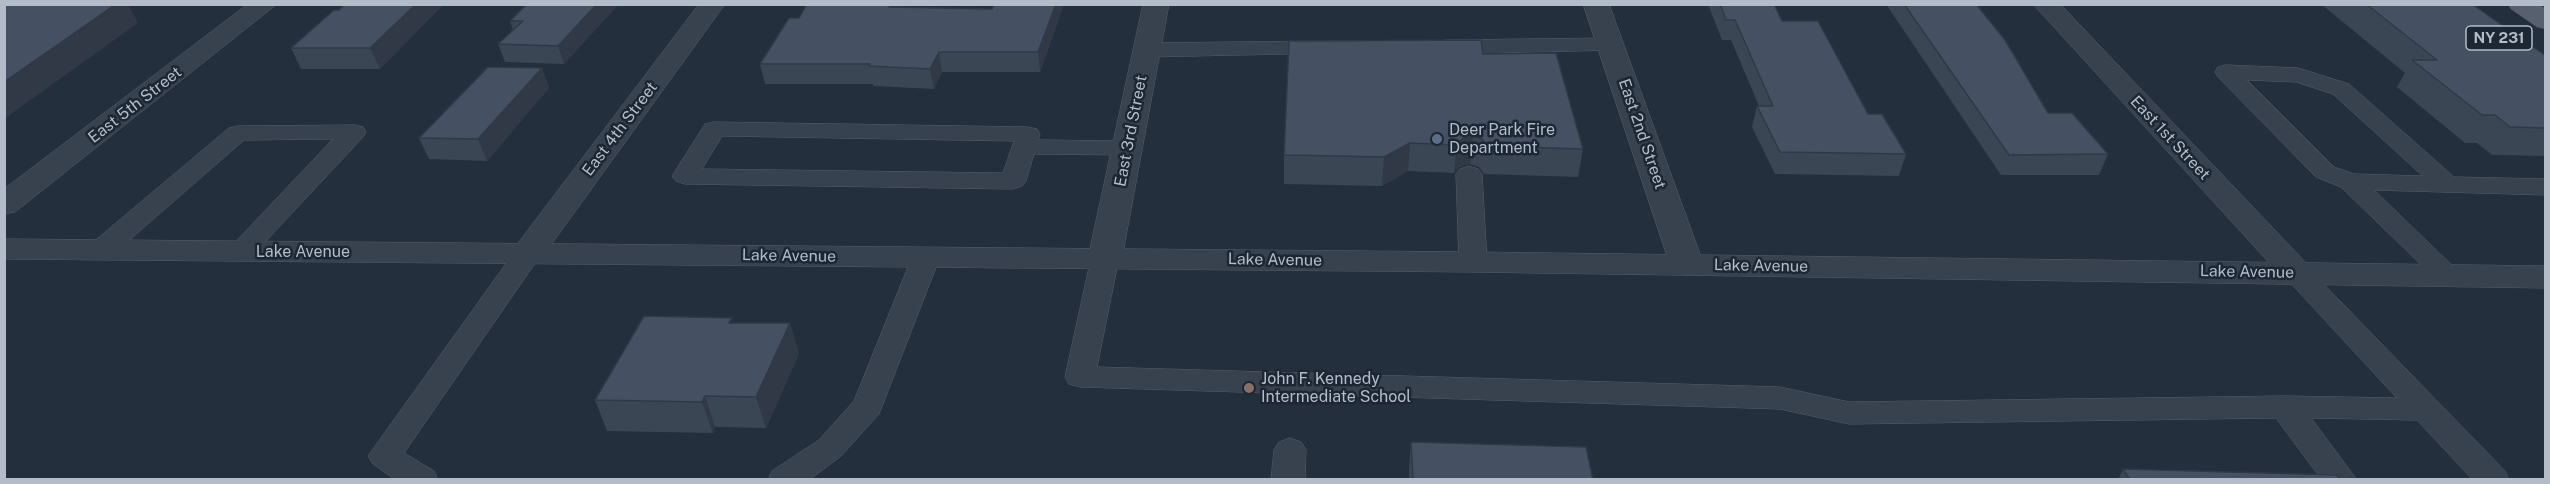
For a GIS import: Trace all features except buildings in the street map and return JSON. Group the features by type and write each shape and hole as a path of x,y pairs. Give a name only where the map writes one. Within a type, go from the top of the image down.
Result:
{"main road":[{"name":"NY 231","path":"2520,4 2546,21"}],"street":[{"name":"East 5th Street","path":"4,205 265,4"},
{"name":"East 4th Street","path":"528,253 712,4"},
{"name":"East 3rd Street","path":"1105,258 1156,4"},
{"name":"East 2nd Street","path":"1596,4 1687,265"},
{"name":"East 1st Street","path":"2044,4 2296,272"},
{"name":"Lake Avenue","path":"4,249 1473,262 2546,277"}],"lane":[{"path":"1420,47 1610,45"},
{"path":"1147,50 1349,48"},
{"path":"2447,184 2342,89 2298,75 2226,72 2325,172 2350,182 2546,187"},
{"path":"714,129 1028,134 1024,147 1013,181 685,176 714,129"},
{"path":"101,250 238,133 354,132 241,251"},
{"path":"1024,147 1127,148"},
{"path":"1469,174 1473,262"},
{"path":"2350,182 2448,275"},
{"path":"422,480 384,456 528,253"},
{"path":"783,480 830,448 868,406 926,257"},
{"path":"1105,258 1080,377 1780,398 1849,413 2285,407 2426,409"},
{"path":"2296,272 2493,480"},
{"path":"2285,407 2341,480"}],"place":[{"name":"Deer Park Fire Department","path":"1437,139"},
{"name":"John F. Kennedy Intermediate School","path":"1249,388"}]}
